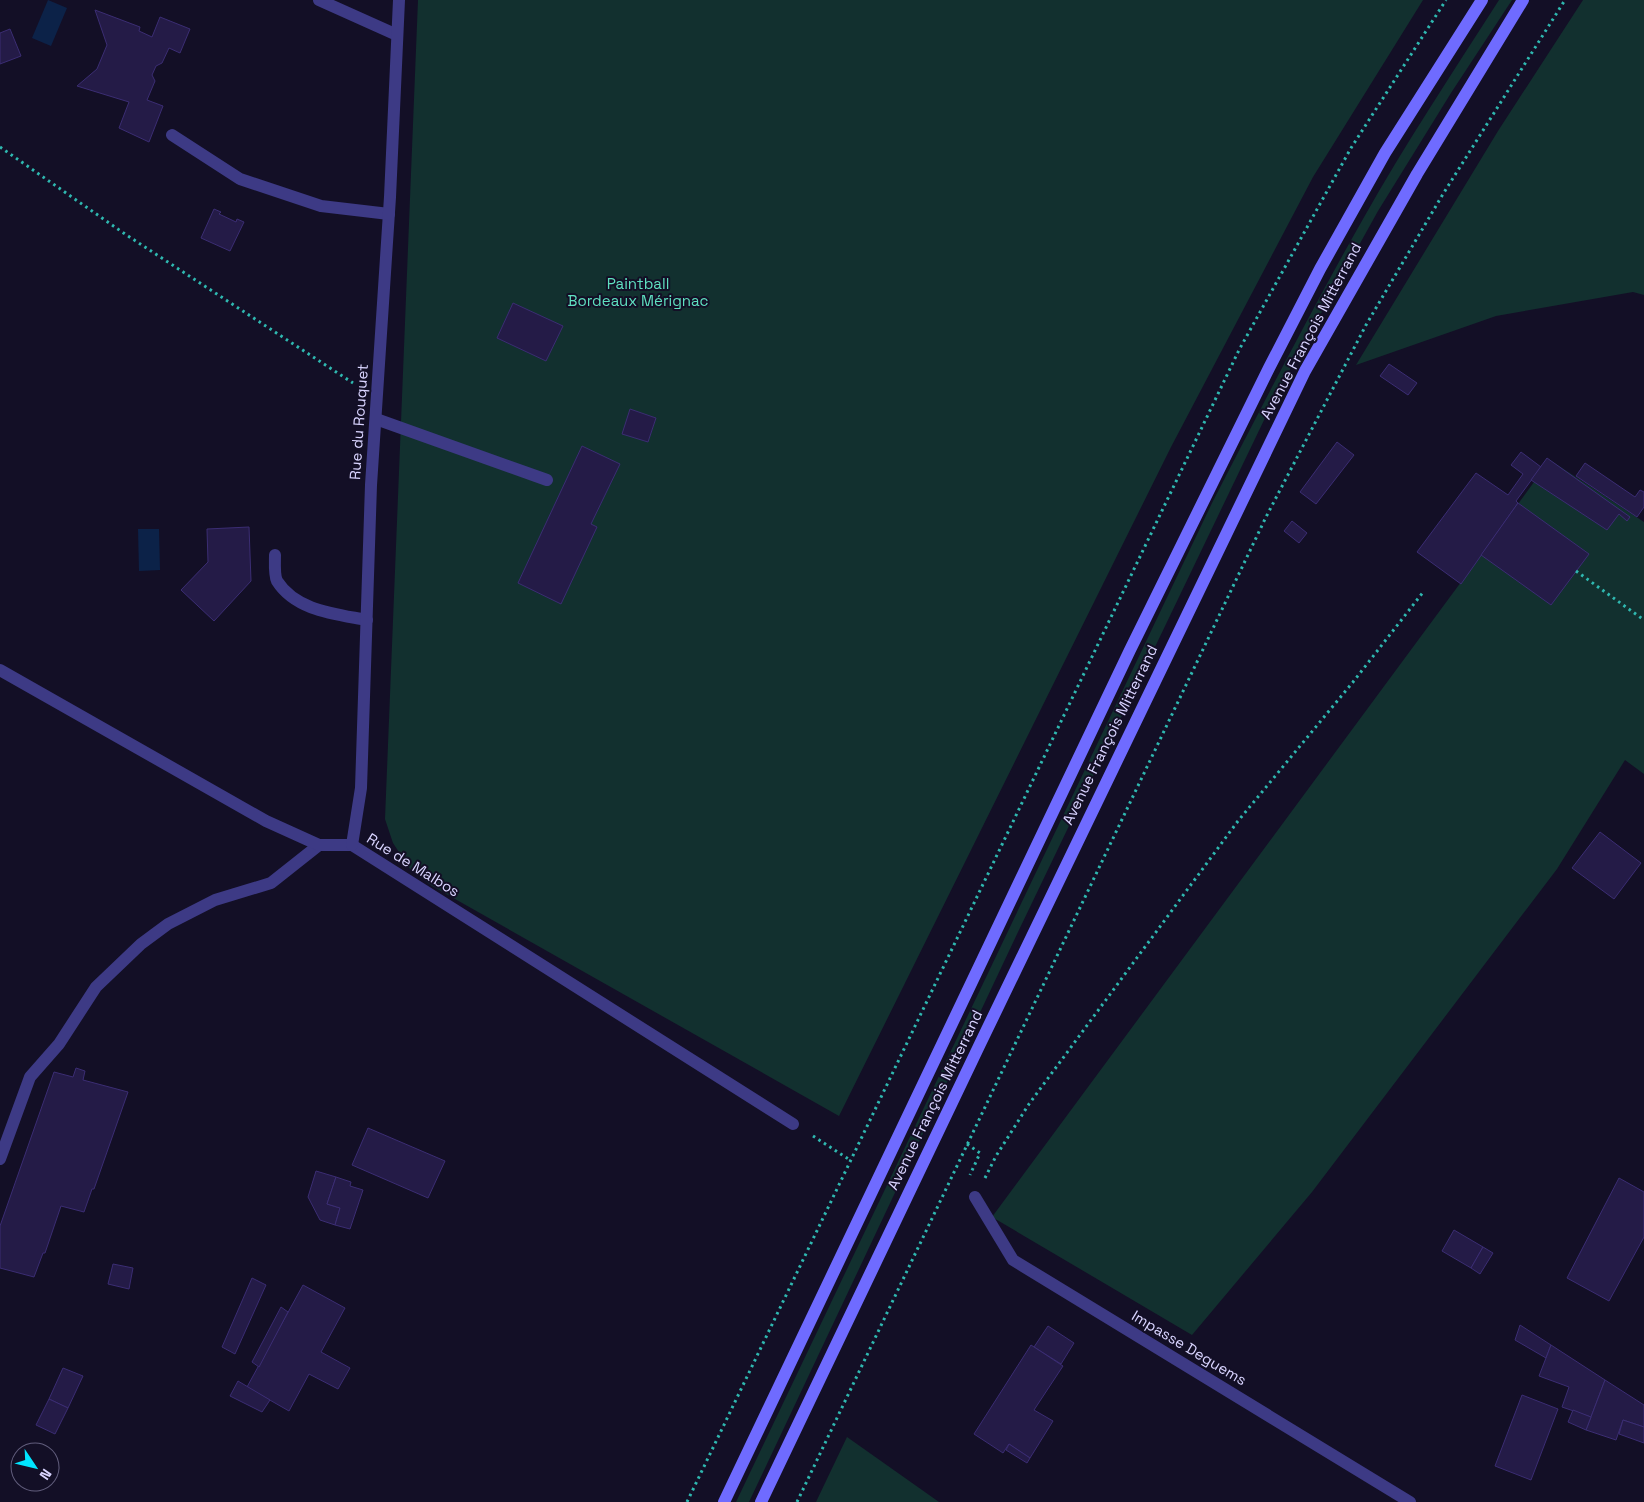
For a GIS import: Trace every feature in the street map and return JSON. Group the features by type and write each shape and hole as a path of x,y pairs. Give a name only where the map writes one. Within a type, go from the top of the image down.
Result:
{"main road":[{"name":"Avenue François Mitterrand","path":"724,1502 1130,650 1269,368 1320,269 1385,153 1482,0"},
{"name":"Avenue François Mitterrand","path":"761,1502 975,1053 1305,371 1417,174 1523,0"}],"street":[{"path":"319,0 397,35"},
{"name":"Rue du Rouquet","path":"352,845 361,788 371,485 389,214 399,0"},
{"path":"172,134 240,179 321,206 389,214"},
{"path":"376,419 547,480"},
{"path":"275,555 276,580 290,595 308,607 367,620"},
{"name":"Rue de Malbos","path":"0,670 266,821 319,845 352,845 793,1124"},
{"path":"0,1160 30,1077 59,1044 96,987 141,944 168,924 215,900 272,883 319,845"},
{"name":"Impasse Deguems","path":"975,1197 1013,1260 1410,1502"}],"path":[{"path":"687,1502 1239,350 1351,148 1446,0"},
{"path":"797,1502 1266,517 1366,325 1443,194 1565,0"},
{"path":"0,147 125,234 377,398"},
{"path":"1576,571 1644,620"},
{"path":"967,1144 980,1153 965,1184 975,1197 996,1156 1029,1104 1238,821 1353,682 1424,591"},
{"path":"793,1124 850,1160"}],"green space":[{"name":"Paintball Bordeaux Mérignac","path":"418,0 1423,0 1313,177 1171,447 839,1116 432,886 410,869 393,843 385,819"},
{"path":"1499,0 1512,0 1451,93 1378,211 1278,391 1018,932 749,1502 736,1502 1212,503 1343,254 1412,136"},
{"path":"1583,0 1644,0 1644,295 1633,292 1496,316 1356,365 1498,131"},
{"path":"1547,458 1644,522 1644,774 1625,760 1557,869 1312,1192 1192,1335 992,1217 1481,555 1534,482"},
{"path":"847,1437 939,1502 816,1502"}],"water":[{"path":"48,0 67,8 51,46 32,38"},
{"path":"138,529 159,529 160,570 139,571"}],"building":[{"path":"95,10 140,27 139,31 152,37 160,17 190,29 180,53 169,48 162,63 156,66 152,75 155,81 147,100 163,106 149,142 119,128 129,102 77,86 97,69 107,45"},
{"path":"10,29 21,56 0,64 0,33"},
{"path":"214,209 221,212 219,214 236,222 237,219 244,222 230,251 201,238"},
{"path":"513,303 563,326 546,361 497,338"},
{"path":"1389,364 1417,383 1408,395 1380,376"},
{"path":"630,409 656,418 648,442 622,434"},
{"path":"1337,442 1354,455 1316,504 1300,492"},
{"path":"582,446 620,464 591,524 597,527 561,604 518,583"},
{"path":"1521,452 1541,467 1461,584 1417,552 1476,473 1508,495 1523,474 1511,465"},
{"path":"1547,458 1630,517 1627,521 1619,514 1607,530 1531,480"},
{"path":"1585,463 1635,497 1640,490 1644,492 1644,507 1637,517 1576,476"},
{"path":"1518,503 1589,554 1551,605 1481,555"},
{"path":"1292,521 1307,533 1299,543 1284,531"},
{"path":"249,527 251,581 214,621 181,590 208,562 207,529"},
{"path":"1600,832 1641,863 1614,899 1572,868"},
{"path":"76,1068 85,1071 83,1080 128,1092 94,1189 92,1189 84,1212 61,1206 45,1253 43,1253 34,1277 0,1268 0,1226 54,1072 73,1077"},
{"path":"368,1128 445,1161 428,1198 352,1165"},
{"path":"316,1171 336,1177 327,1204 340,1208 335,1225 320,1220 308,1197"},
{"path":"336,1177 351,1182 350,1186 363,1190 350,1229 335,1225 340,1208 327,1204"},
{"path":"1619,1178 1644,1192 1644,1237 1609,1301 1567,1278"},
{"path":"1454,1230 1483,1247 1471,1268 1442,1251"},
{"path":"1483,1247 1493,1253 1480,1274 1471,1268"},
{"path":"113,1264 133,1268 129,1289 108,1284"},
{"path":"252,1278 266,1285 235,1354 222,1347"},
{"path":"303,1285 345,1308 321,1352 350,1368 338,1389 309,1374 289,1411 247,1387"},
{"path":"281,1307 288,1312 259,1367 252,1362"},
{"path":"1520,1325 1551,1345 1546,1358 1515,1340"},
{"path":"1048,1326 1074,1343 1061,1364 1034,1347"},
{"path":"1031,1345 1063,1366 1034,1410 1053,1421 1030,1458 1009,1444 1003,1453 974,1434"},
{"path":"1551,1345 1605,1380 1591,1417 1562,1407 1569,1387 1539,1376"},
{"path":"63,1368 83,1376 68,1408 49,1399"},
{"path":"1605,1380 1644,1405 1644,1427 1623,1420 1616,1440 1586,1430"},
{"path":"238,1381 270,1400 262,1412 230,1396"},
{"path":"1522,1395 1558,1409 1531,1480 1495,1466"},
{"path":"49,1399 68,1408 55,1434 36,1425"},
{"path":"1573,1410 1591,1417 1586,1430 1568,1422"},
{"path":"1623,1420 1644,1427 1644,1443 1619,1434"},
{"path":"1009,1444 1030,1458 1027,1463 1006,1450"}]}
